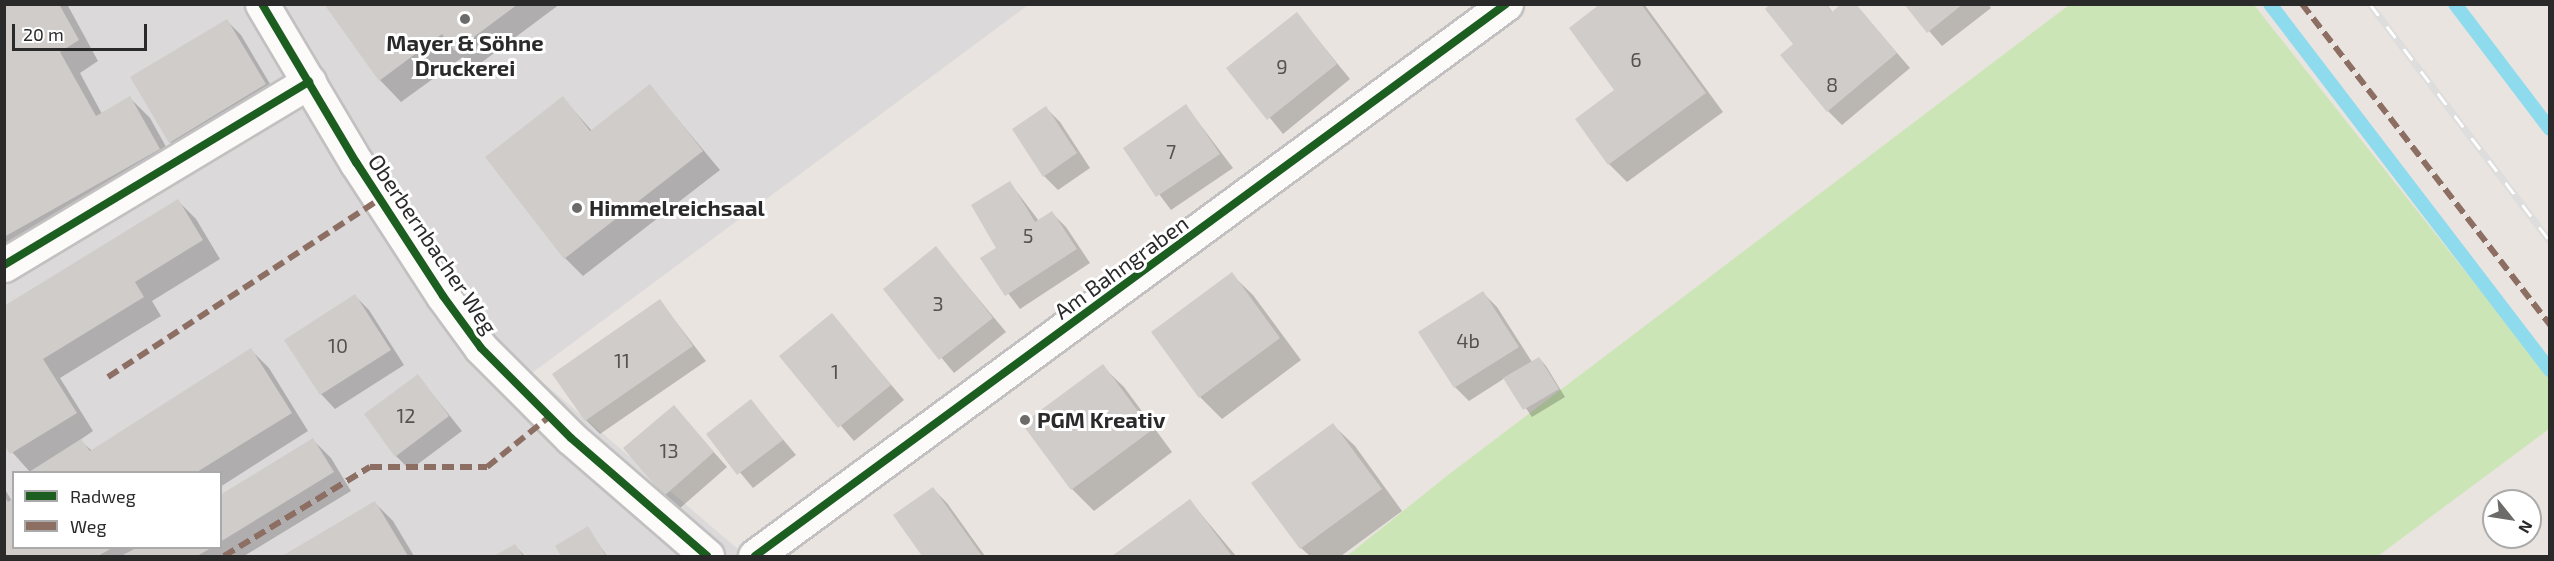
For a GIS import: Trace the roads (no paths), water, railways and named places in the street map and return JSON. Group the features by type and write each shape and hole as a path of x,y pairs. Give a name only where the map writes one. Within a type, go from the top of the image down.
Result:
{"street":[{"name":"Oberbernbacher Weg","path":"262,4 411,248 481,348 571,438 706,556"},
{"name":"Am Bahngraben","path":"755,556 1506,4"},
{"path":"4,266 309,82"}],"waterway":[{"path":"2270,4 2550,370"},
{"path":"2455,4 2550,129"}],"railway":[{"path":"2370,4 2550,241"}],"place":[{"name":"Mayer & Söhne Druckerei","path":"465,19"},
{"name":"Himmelreichsaal","path":"577,208"},
{"name":"PGM Kreativ","path":"1025,420"}]}
